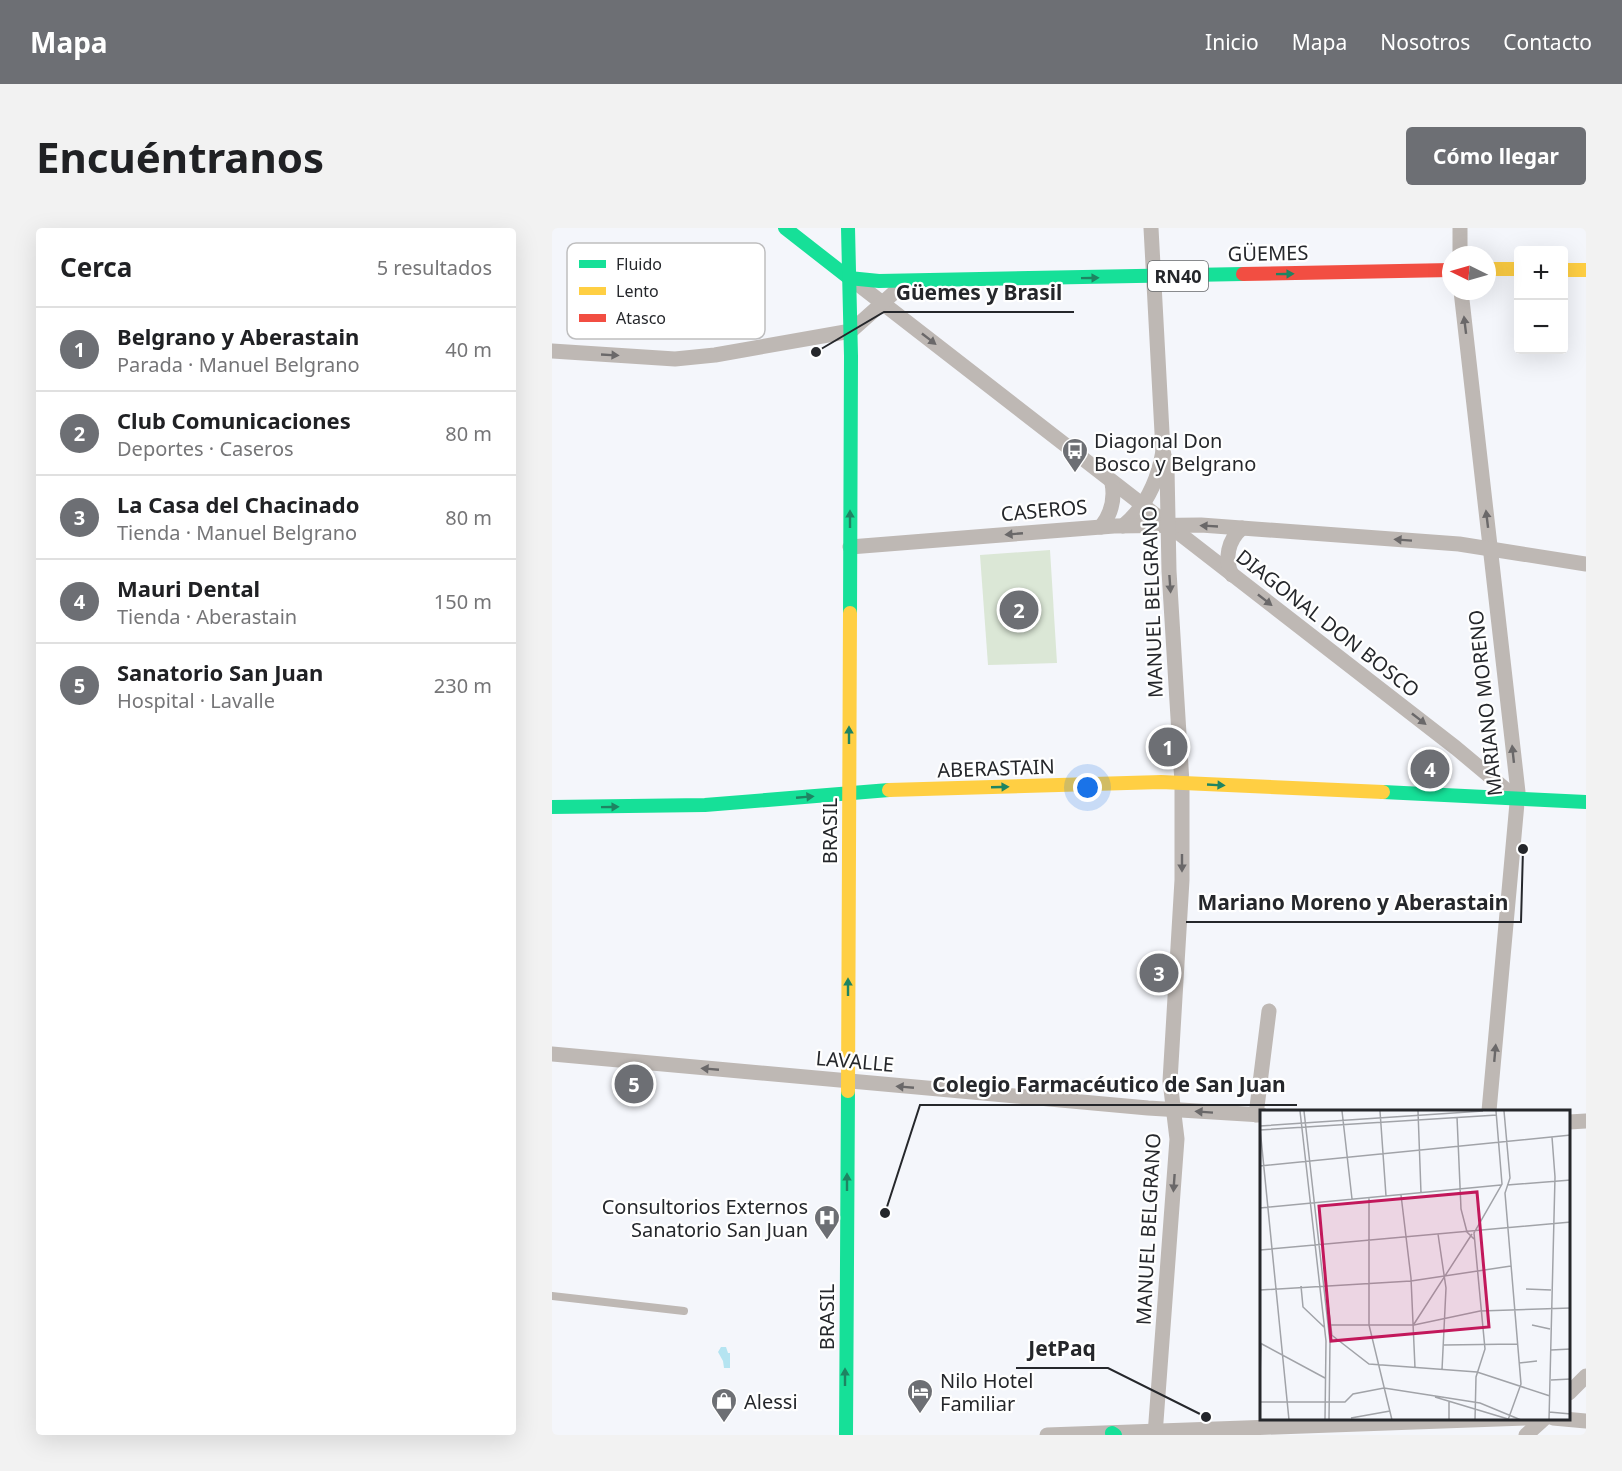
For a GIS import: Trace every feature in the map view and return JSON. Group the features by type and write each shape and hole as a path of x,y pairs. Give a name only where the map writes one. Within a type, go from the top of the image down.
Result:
{"street":[{"name":"DIAGONAL DON BOSCO","path":"784,228 883,302 1112,483 1456,748 1517,799"},
{"name":"BRASIL","path":"846,1435 851,331 848,228"},
{"name":"MANUEL BELGRANO","path":"1151,228 1163,451 1167,468 1169,571 1182,783 1182,880 1170,1081 1177,1139 1155,1433"},
{"path":"1460,228 1460,246"},
{"path":"1496,269 1514,269"},
{"name":"GÜEMES","path":"849,278 906,282 1442,270"},
{"path":"1568,270 1586,270"},
{"path":"552,351 675,359 715,355 851,331 906,282"},
{"name":"MARIANO MORENO","path":"1462,300 1517,799 1489,1110"},
{"name":"MANUEL BELGRANO","path":"1123,526 1142,505 1156,478 1163,451"},
{"path":"1101,527 1112,508 1114,495 1112,483"},
{"name":"CASEROS","path":"850,547 1101,527 1169,525 1459,544 1586,564"},
{"path":"1232,575 1228,564 1228,549 1234,536 1242,528"},
{"name":"ABERASTAIN","path":"552,807 705,805 883,790 1182,783 1586,802"},
{"path":"1259,1115 1269,1011"},
{"name":"LAVALLE","path":"552,1054 848,1082 1174,1110 1259,1115"},
{"path":"1571,1122 1586,1121"},
{"path":"1571,1391 1586,1376"},
{"path":"1047,1435 1461,1425 1518,1420"},
{"path":"1526,1435 1544,1420"},
{"path":"1570,1420 1586,1421"}],"lane":[{"path":"552,1296 684,1311"}],"green space":[{"path":"1050,550 1057,663 988,665 980,555"}],"water":[{"path":"721,1347 726,1347 730,1353 730,1368 724,1368 718,1352"}],"traffic: fast":[{"path":"785,228 849,278 879,281 1243,274"},
{"path":"848,228 851,356 850,613"},
{"path":"552,807 705,805 889,790"},
{"path":"1383,792 1586,802"},
{"path":"846,1435 848,1091"}],"traffic: slow":[{"path":"1496,269 1514,269"},
{"path":"1568,270 1586,270"},
{"path":"848,1091 850,613"},
{"path":"889,790 1161,782 1383,792"}],"traffic: jam":[{"path":"1243,274 1442,270"}],"place":[{"name":"Güemes y Brasil","path":"816,352"},
{"name":"Diagonal Don Bosco y Belgrano","path":"1075,474"},
{"name":"Club Comunicaciones","path":"1019,610"},
{"name":"Belgrano y Aberastain","path":"1168,747"},
{"name":"Mauri Dental","path":"1430,769"},
{"name":"Mariano Moreno y Aberastain","path":"1523,849"},
{"name":"La Casa del Chacinado","path":"1159,973"},
{"name":"Sanatorio San Juan","path":"634,1084"},
{"name":"Colegio Farmacéutico de San Juan","path":"885,1213"},
{"name":"Consultorios Externos Sanatorio San Juan","path":"827,1241"},
{"name":"Nilo Hotel Familiar","path":"920,1415"},
{"name":"JetPaq","path":"1206,1417"},
{"name":"Alessi","path":"724,1424"}]}
